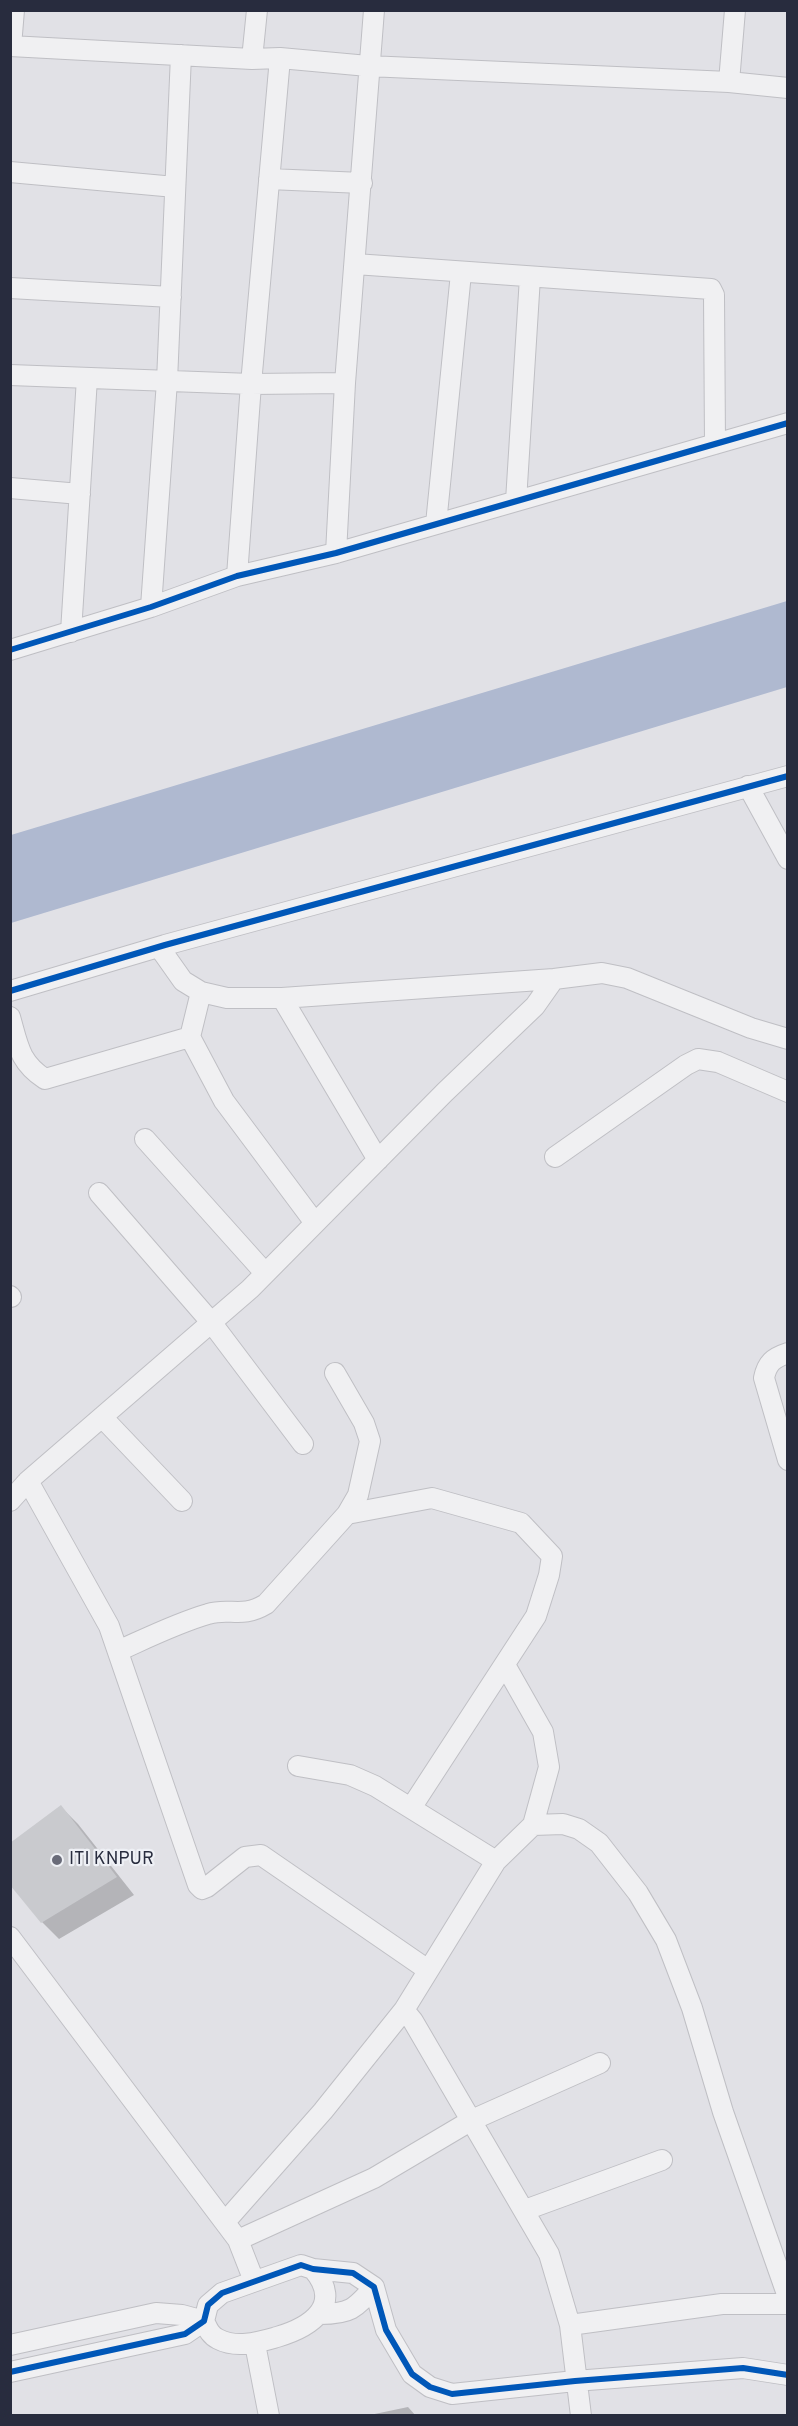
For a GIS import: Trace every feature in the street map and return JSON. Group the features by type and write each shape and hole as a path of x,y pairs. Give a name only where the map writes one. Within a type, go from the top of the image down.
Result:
{"street":[{"path":"14,10 11,46 252,59 280,58 368,66 729,82 788,87"},
{"path":"252,59 256,10"},
{"path":"336,553 345,383 374,10"},
{"path":"729,82 735,10"},
{"path":"151,607 167,381 181,55"},
{"path":"237,576 251,384 280,58"},
{"path":"10,172 175,187"},
{"path":"269,179 362,183"},
{"path":"355,264 711,290 714,295 715,444"},
{"path":"436,524 461,273"},
{"path":"516,501 530,277"},
{"path":"10,288 171,297"},
{"path":"10,375 251,384 345,383"},
{"path":"71,632 87,378"},
{"path":"10,650 151,607 237,576 336,553 788,423"},
{"path":"10,489 80,494"},
{"path":"10,990 159,947 788,776"},
{"path":"748,786 788,859"},
{"path":"159,947 183,981 201,992 227,998 282,998 554,979 603,973 627,978 752,1028 788,1039"},
{"path":"10,1501 28,1481 265,1274 535,1006 554,979"},
{"path":"201,992 190,1037 224,1101 315,1223"},
{"path":"282,998 378,1160"},
{"path":"10,1017 21,1058 33,1072 45,1079 190,1037"},
{"path":"555,1157 686,1065 698,1059 718,1062 788,1092"},
{"path":"145,1139 265,1274"},
{"path":"99,1193 211,1322 303,1444"},
{"path":"788,1353 776,1357 766,1365 764,1378 788,1460"},
{"path":"118,1652 184,1622 212,1613 254,1611 266,1604 347,1514 358,1495 370,1441 364,1423 335,1373"},
{"path":"102,1417 182,1501"},
{"path":"28,1481 109,1626 198,1885 202,1889 207,1887 245,1857 261,1856 428,1970"},
{"path":"347,1514 432,1498 521,1523 552,1556 549,1575 536,1616 411,1808"},
{"path":"225,2222 323,2111 404,2010 496,1860 533,1825 549,1767 543,1732 505,1665"},
{"path":"298,1766 350,1775 375,1786 496,1860"},
{"path":"533,1825 564,1824 579,1829 599,1843 638,1893 666,1941 692,2008 723,2112 788,2297"},
{"path":"10,1937 238,2240 254,2281"},
{"path":"404,2010 413,2021 472,2120 549,2254 570,2325 575,2381 581,2415"},
{"path":"238,2240 374,2178 472,2120 600,2063"},
{"path":"525,2210 662,2160"},
{"path":"313,2269 323,2285 324,2303 320,2314 304,2327 255,2344 219,2340 210,2333 204,2321 208,2305 222,2293 301,2265 313,2269 353,2273 374,2287 386,2330 412,2374 430,2387 452,2394 575,2381 743,2368 788,2375"},
{"path":"320,2314 339,2314 356,2308 374,2287"},
{"path":"570,2325 722,2304 788,2304"},
{"path":"10,2345 156,2313 182,2315 204,2321"},
{"path":"10,2372 185,2334 204,2321"},
{"path":"255,2344 269,2415"}],"water":[{"path":"787,601 787,687 11,923 11,835"}],"building":[{"name":"ITI KNPUR","path":"61,1805 117,1877 41,1923 10,1885 10,1843"}],"cycle path":[{"path":"10,650 151,607 237,576 336,553 788,423"},
{"path":"10,991 165,945 788,776"},
{"path":"10,2372 185,2334 204,2321 208,2305 222,2293 301,2265 313,2269 353,2273 374,2287 386,2330 412,2374 430,2387 452,2394 575,2381 743,2368 788,2375"}],"place":[{"name":"ITI KNPUR","path":"57,1860"}]}
